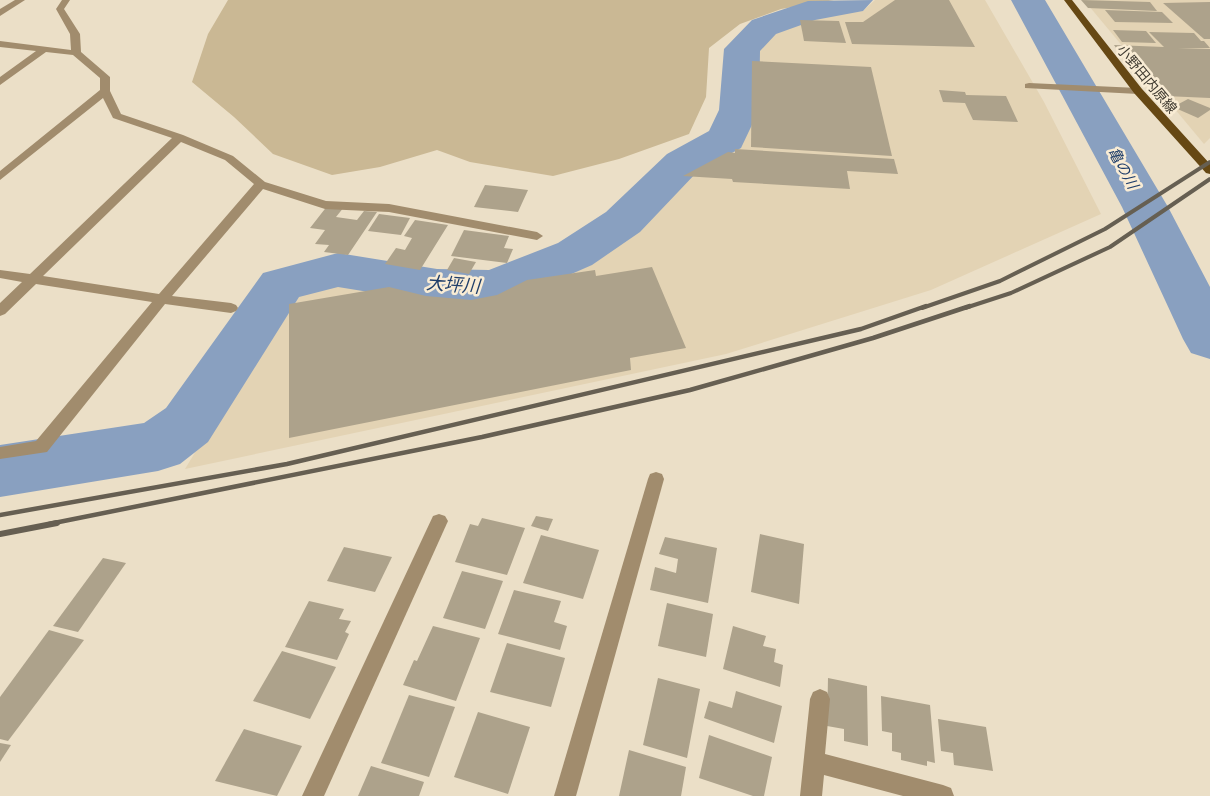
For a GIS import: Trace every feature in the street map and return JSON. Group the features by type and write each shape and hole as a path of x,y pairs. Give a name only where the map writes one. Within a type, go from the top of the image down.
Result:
{"main road":[{"name":"小野田内原線","path":"1068,0 1138,91 1210,171"}],"street":[{"path":"0,13 21,0"},
{"path":"66,0 60,9 75,34 76,53"},
{"path":"0,44 76,53 105,77 105,92 117,116 179,137 229,159 261,184 326,205 389,208 537,236"},
{"path":"0,82 45,50"},
{"path":"1029,86 1138,91"},
{"path":"0,177 105,92"},
{"path":"0,311 179,137"},
{"path":"0,453 40,447 162,299 261,184"},
{"path":"0,273 231,308"},
{"path":"565,796 656,479"},
{"path":"313,796 439,521"},
{"path":"811,796 820,699"},
{"path":"814,762 944,796"}],"shaded area":[{"path":"228,0 834,0 781,9 740,24 709,48 706,97 689,134 619,159 553,176 470,162 437,150 380,167 332,175 273,154 192,82 208,34"},
{"path":"875,0 985,0 1044,102 1101,214 931,290 726,354 185,469 291,294 339,276 455,298 487,297 551,271 593,259 693,172 705,158 738,140 751,114 746,61 755,47 787,23 806,15 863,11"},
{"path":"1084,0 1210,0 1210,138 1204,144"}],"building":[{"path":"895,0 949,0 975,47 852,44 845,22 863,22"},
{"path":"1081,0 1150,2 1157,11 1088,8"},
{"path":"1210,2 1210,39 1204,39 1163,3"},
{"path":"1105,10 1162,12 1173,23 1115,22"},
{"path":"800,20 839,21 846,43 804,41"},
{"path":"1113,30 1146,31 1156,43 1122,42"},
{"path":"1149,32 1194,33 1201,41 1204,41 1210,48 1178,48 1210,49 1210,98 1165,96 1148,74 1134,73 1114,45 1164,47"},
{"path":"752,61 871,67 892,156 751,147"},
{"path":"939,90 965,92 966,95 1006,96 1018,122 973,120 965,103 943,102"},
{"path":"1188,99 1210,110 1198,118 1173,107"},
{"path":"735,149 894,159 898,174 847,171 850,189 733,182 732,179 683,176 728,152 735,153"},
{"path":"485,185 528,190 518,212 474,207"},
{"path":"328,205 344,207 336,217 357,220 364,211 377,212 348,255 324,252 329,245 315,244 325,230 310,228"},
{"path":"379,214 410,218 401,235 368,231"},
{"path":"415,220 448,225 420,270 385,264 396,248 405,250 412,238 404,236"},
{"path":"464,230 509,236 504,248 513,249 507,263 451,256"},
{"path":"454,258 476,262 469,274 447,270"},
{"path":"652,267 686,348 630,358 631,370 289,438 289,304 389,287 426,296 471,300 497,295 527,280 595,270 596,276"},
{"path":"536,516 553,519 548,531 531,526"},
{"path":"482,518 525,528 507,575 455,562 470,524 478,526"},
{"path":"760,534 804,544 799,604 751,592"},
{"path":"541,535 599,550 583,599 523,583"},
{"path":"665,537 717,548 708,603 650,590 655,567 676,573 678,559 659,554"},
{"path":"344,547 392,557 375,592 327,581"},
{"path":"103,558 126,563 78,632 53,626"},
{"path":"462,571 503,581 485,629 443,618"},
{"path":"514,590 561,601 554,622 567,626 560,650 498,634"},
{"path":"309,601 344,609 339,619 351,621 345,632 349,634 337,660 285,647"},
{"path":"667,603 713,614 706,657 658,646"},
{"path":"433,626 480,638 456,701 403,685"},
{"path":"733,626 766,636 763,646 776,649 774,662 783,665 780,687 723,669"},
{"path":"49,630 84,640 8,741 0,739 0,697"},
{"path":"507,643 565,658 551,707 490,692"},
{"path":"282,651 336,667 310,719 253,701"},
{"path":"658,678 700,689 687,758 643,745"},
{"path":"828,678 867,686 868,746 844,741 844,729 827,726"},
{"path":"736,691 782,706 774,743 704,718 709,701 732,708"},
{"path":"409,695 455,707 429,777 381,763"},
{"path":"881,696 930,705 935,763 927,761 927,766 901,760 901,753 892,751 892,733 882,731"},
{"path":"478,712 530,727 508,794 454,777"},
{"path":"938,719 986,727 993,771 954,765 953,753 941,751"},
{"path":"244,729 302,746 277,796 215,781"},
{"path":"709,735 772,757 764,796 753,796 699,778"},
{"path":"0,743 11,745 0,762"},
{"path":"629,750 686,767 681,796 619,796"},
{"path":"371,766 424,782 419,796 358,796"}],"waterway":[{"name":"大坪川","path":"0,471 158,446 187,425 281,285 338,270 437,286 494,288 575,254 623,222 682,163 726,139 739,110 742,49 764,27 808,11 851,4 856,0"},
{"name":"亀の川","path":"1028,0 1145,207 1210,339"}],"railway":[{"path":"922,308 1000,281 1105,229 1210,162"},
{"path":"965,308 1011,293 1110,247 1210,179"},
{"path":"0,515 287,464 861,329 926,306"},
{"path":"49,524 482,437 690,390 873,338 970,306"},
{"path":"0,534 57,523"}]}
